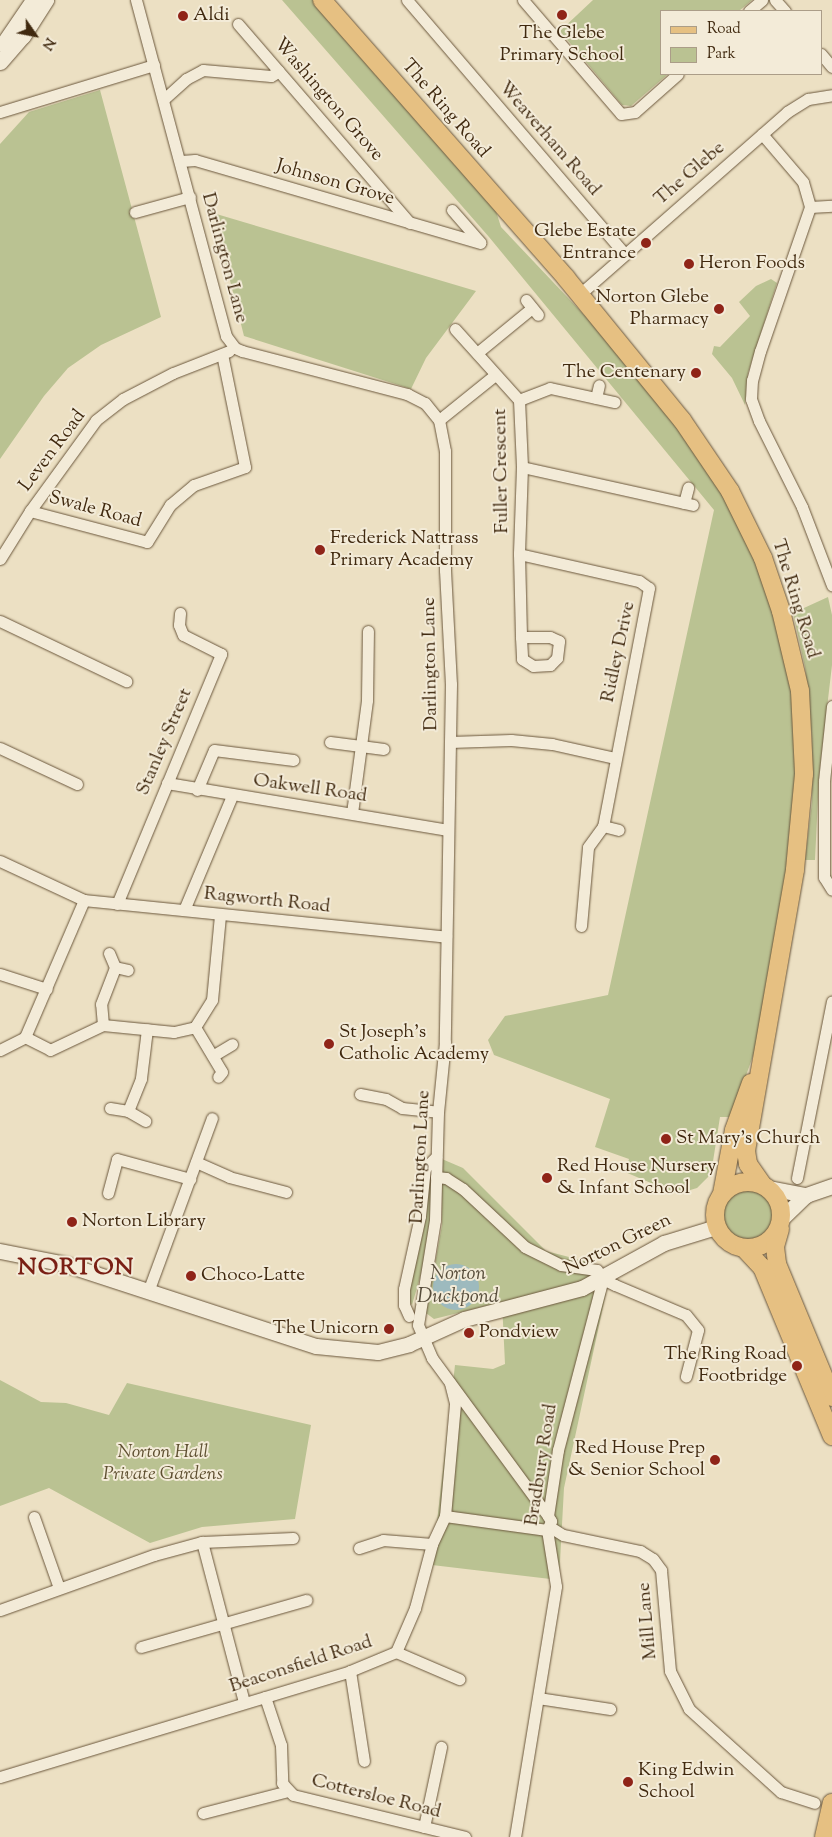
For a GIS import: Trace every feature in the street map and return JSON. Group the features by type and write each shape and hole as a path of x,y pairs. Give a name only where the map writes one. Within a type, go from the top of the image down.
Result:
{"main road":[{"path":"0,47 33,0"},
{"path":"0,62 22,36 46,0"},
{"name":"The Ring Road","path":"322,0 580,294 682,420 730,491 763,558 792,652 804,733 802,812 795,870 760,1060 746,1151 748,1164 766,1186"},
{"name":"The Ring Road","path":"722,1194 734,1130 760,1060"},
{"path":"806,1195 766,1186 750,1180 740,1183 722,1194 714,1215 716,1227 722,1236 744,1248 762,1267 832,1436"},
{"path":"766,1186 778,1198 781,1223 775,1247 777,1264 832,1397"},
{"path":"744,1248 764,1244 806,1195 832,1186"},
{"name":"Norton Green","path":"0,1252 65,1264 149,1289 316,1346 338,1350 378,1352 424,1338 464,1319 582,1288 603,1279 664,1243 716,1227"},
{"path":"824,1837 828,1804"}],"street":[{"name":"Darlington Lane","path":"136,0 181,161 226,336 235,348 406,394 425,403 439,420 445,451 450,742 445,1051 438,1112 433,1243 409,1316 424,1338 432,1358 448,1376 548,1524"},
{"name":"Weaverham Road","path":"407,0 625,254"},
{"path":"523,0 621,114 635,112 677,75"},
{"path":"750,10 762,0"},
{"path":"775,0 784,10"},
{"name":"Washington Grove","path":"238,24 410,223"},
{"path":"822,55 832,67"},
{"path":"1,110 154,65"},
{"path":"164,99 186,78 203,70 271,76 279,71"},
{"name":"The Glebe","path":"580,294 798,104 832,96"},
{"path":"762,134 803,182 810,206 760,350 752,380 752,399 759,421 802,507 832,585"},
{"name":"Johnson Grove","path":"181,161 195,160 480,243 452,210"},
{"path":"136,212 190,197"},
{"path":"810,206 832,206"},
{"path":"476,353 532,308"},
{"name":"Fuller Crescent","path":"455,329 519,400 522,467 519,554 521,637"},
{"name":"Leven Road","path":"0,558 30,511 96,420 123,399 173,373 235,348"},
{"name":"Swale Road","path":"30,511 147,542 170,505 194,485 245,467 222,354"},
{"path":"439,420 495,374"},
{"path":"596,398 599,385"},
{"path":"519,400 550,388 614,402"},
{"path":"522,467 688,504 688,488"},
{"name":"Ridley Drive","path":"519,554 640,581 649,588 614,758 603,826 588,847 581,926"},
{"name":"Stanley Street","path":"117,904 221,654 183,635 179,625 180,612"},
{"path":"0,621 126,681"},
{"path":"352,813 367,700 368,631"},
{"path":"832,706 824,781 824,877 832,890"},
{"path":"450,742 511,740 552,744 614,758"},
{"path":"330,742 362,744 384,749"},
{"path":"197,790 215,744 293,760"},
{"path":"0,748 77,784"},
{"name":"Oakwell Road","path":"167,783 232,796 352,813 448,830"},
{"path":"184,910 232,796"},
{"path":"603,826 619,830"},
{"name":"Ragworth Road","path":"0,861 84,900 446,937"},
{"path":"0,1050 25,1038 84,900"},
{"path":"25,1038 50,1050 103,1025 183,1032 195,1027 212,1000 220,915"},
{"path":"103,1025 101,1004 115,967 109,953"},
{"path":"115,967 128,970"},
{"path":"0,974 47,989"},
{"path":"797,1178 826,1060 832,1001"},
{"path":"195,1027 222,1072 218,1077"},
{"path":"128,1111 140,1078 147,1029"},
{"path":"214,1056 232,1044"},
{"path":"360,1094 386,1098 402,1108 438,1112"},
{"path":"110,1108 128,1111 145,1120"},
{"path":"149,1289 212,1118"},
{"path":"409,1316 404,1305 404,1289 420,1216 425,1168 436,1157"},
{"path":"108,1193 117,1159 190,1179"},
{"path":"196,1162 229,1176 286,1192"},
{"path":"436,1177 446,1178 469,1194 525,1247 561,1266 597,1270 603,1279 668,1306 694,1323 698,1330 686,1376"},
{"name":"Bradbury Road","path":"515,1837 556,1586 548,1524 558,1450 603,1279"},
{"name":"Beaconsfield Road","path":"0,1777 350,1671 396,1652 415,1608 432,1544 445,1516 455,1403 448,1376"},
{"name":"Mill Lane","path":"445,1516 548,1524 563,1535 640,1552 653,1559 661,1570 670,1671 689,1709 781,1792 828,1804"},
{"path":"34,1517 59,1588"},
{"path":"0,1610 59,1588 202,1542 293,1538"},
{"path":"359,1548 383,1540 432,1544"},
{"path":"202,1542 244,1702"},
{"path":"141,1647 306,1600"},
{"path":"396,1652 459,1679"},
{"path":"350,1671 364,1761"},
{"name":"Cottersloe Road","path":"266,1697 281,1745 282,1783 288,1791 465,1837"},
{"path":"538,1698 610,1709"},
{"path":"424,1827 441,1747"},
{"path":"203,1813 288,1791"}],"green space":[{"path":"282,0 316,0 495,208 501,227 621,354 696,448 752,549 777,621 796,712 797,772 784,901 757,1045 731,1117 720,1117 711,1174 697,1188 677,1194 625,1172 629,1159 595,1147 610,1099 494,1055 488,1040 505,1016 608,995 714,510 489,237"},
{"path":"593,0 752,0 740,10 660,10 660,75 667,75 631,106 622,105 560,31"},
{"path":"100,90 161,317 101,345 68,368 44,396 0,459 0,144 29,112"},
{"path":"213,213 476,291 426,358 411,389 244,336"},
{"path":"771,279 777,283 748,373 745,405 732,378 712,354 714,346 720,347 750,316 739,302 756,286"},
{"path":"828,597 832,615 832,665 819,777 815,860 805,860 812,802 812,738 805,667 793,613"},
{"path":"442,1159 463,1168 546,1251 592,1263 606,1293 564,1488 559,1580 432,1565 455,1365 493,1369 505,1364 502,1302 434,1319 426,1313 442,1225"},
{"path":"430,1171 432,1203 426,1257 412,1305 408,1299"},
{"path":"743,1190 753,1190 767,1197 774,1211 774,1221 767,1235 753,1242 743,1242 733,1238 726,1231 722,1221 722,1211 726,1201 733,1194"},
{"name":"Norton Hall Private Gardens","path":"0,1380 41,1402 66,1403 109,1415 127,1383 311,1425 295,1519 202,1527 150,1543 49,1488 0,1506"}],"water":[{"name":"Norton Duckpond","path":"456,1264 469,1268 475,1274 479,1287 475,1300 469,1306 456,1310 443,1306 437,1300 433,1287 437,1274 443,1268"}],"place":[{"name":"The Glebe Primary School","path":"562,15"},
{"name":"Aldi","path":"183,16"},
{"name":"Glebe Estate Entrance","path":"646,243"},
{"name":"Heron Foods","path":"689,264"},
{"name":"Norton Glebe Pharmacy","path":"719,309"},
{"name":"The Centenary","path":"696,373"},
{"name":"Frederick Nattrass Primary Academy","path":"320,550"},
{"name":"St Joseph's Catholic Academy","path":"329,1044"},
{"name":"St Mary’s Church","path":"666,1139"},
{"name":"Red House Nursery & Infant School","path":"547,1178"},
{"name":"Norton Library","path":"72,1222"},
{"name":"Choco-Latte","path":"191,1276"},
{"name":"The Unicorn","path":"389,1329"},
{"name":"Pondview","path":"469,1333"},
{"name":"The Ring Road Footbridge","path":"797,1366"},
{"name":"Red House Prep & Senior School","path":"715,1460"},
{"name":"King Edwin School","path":"628,1782"}],"district":[{"name":"NORTON","path":"76,1269"}]}
